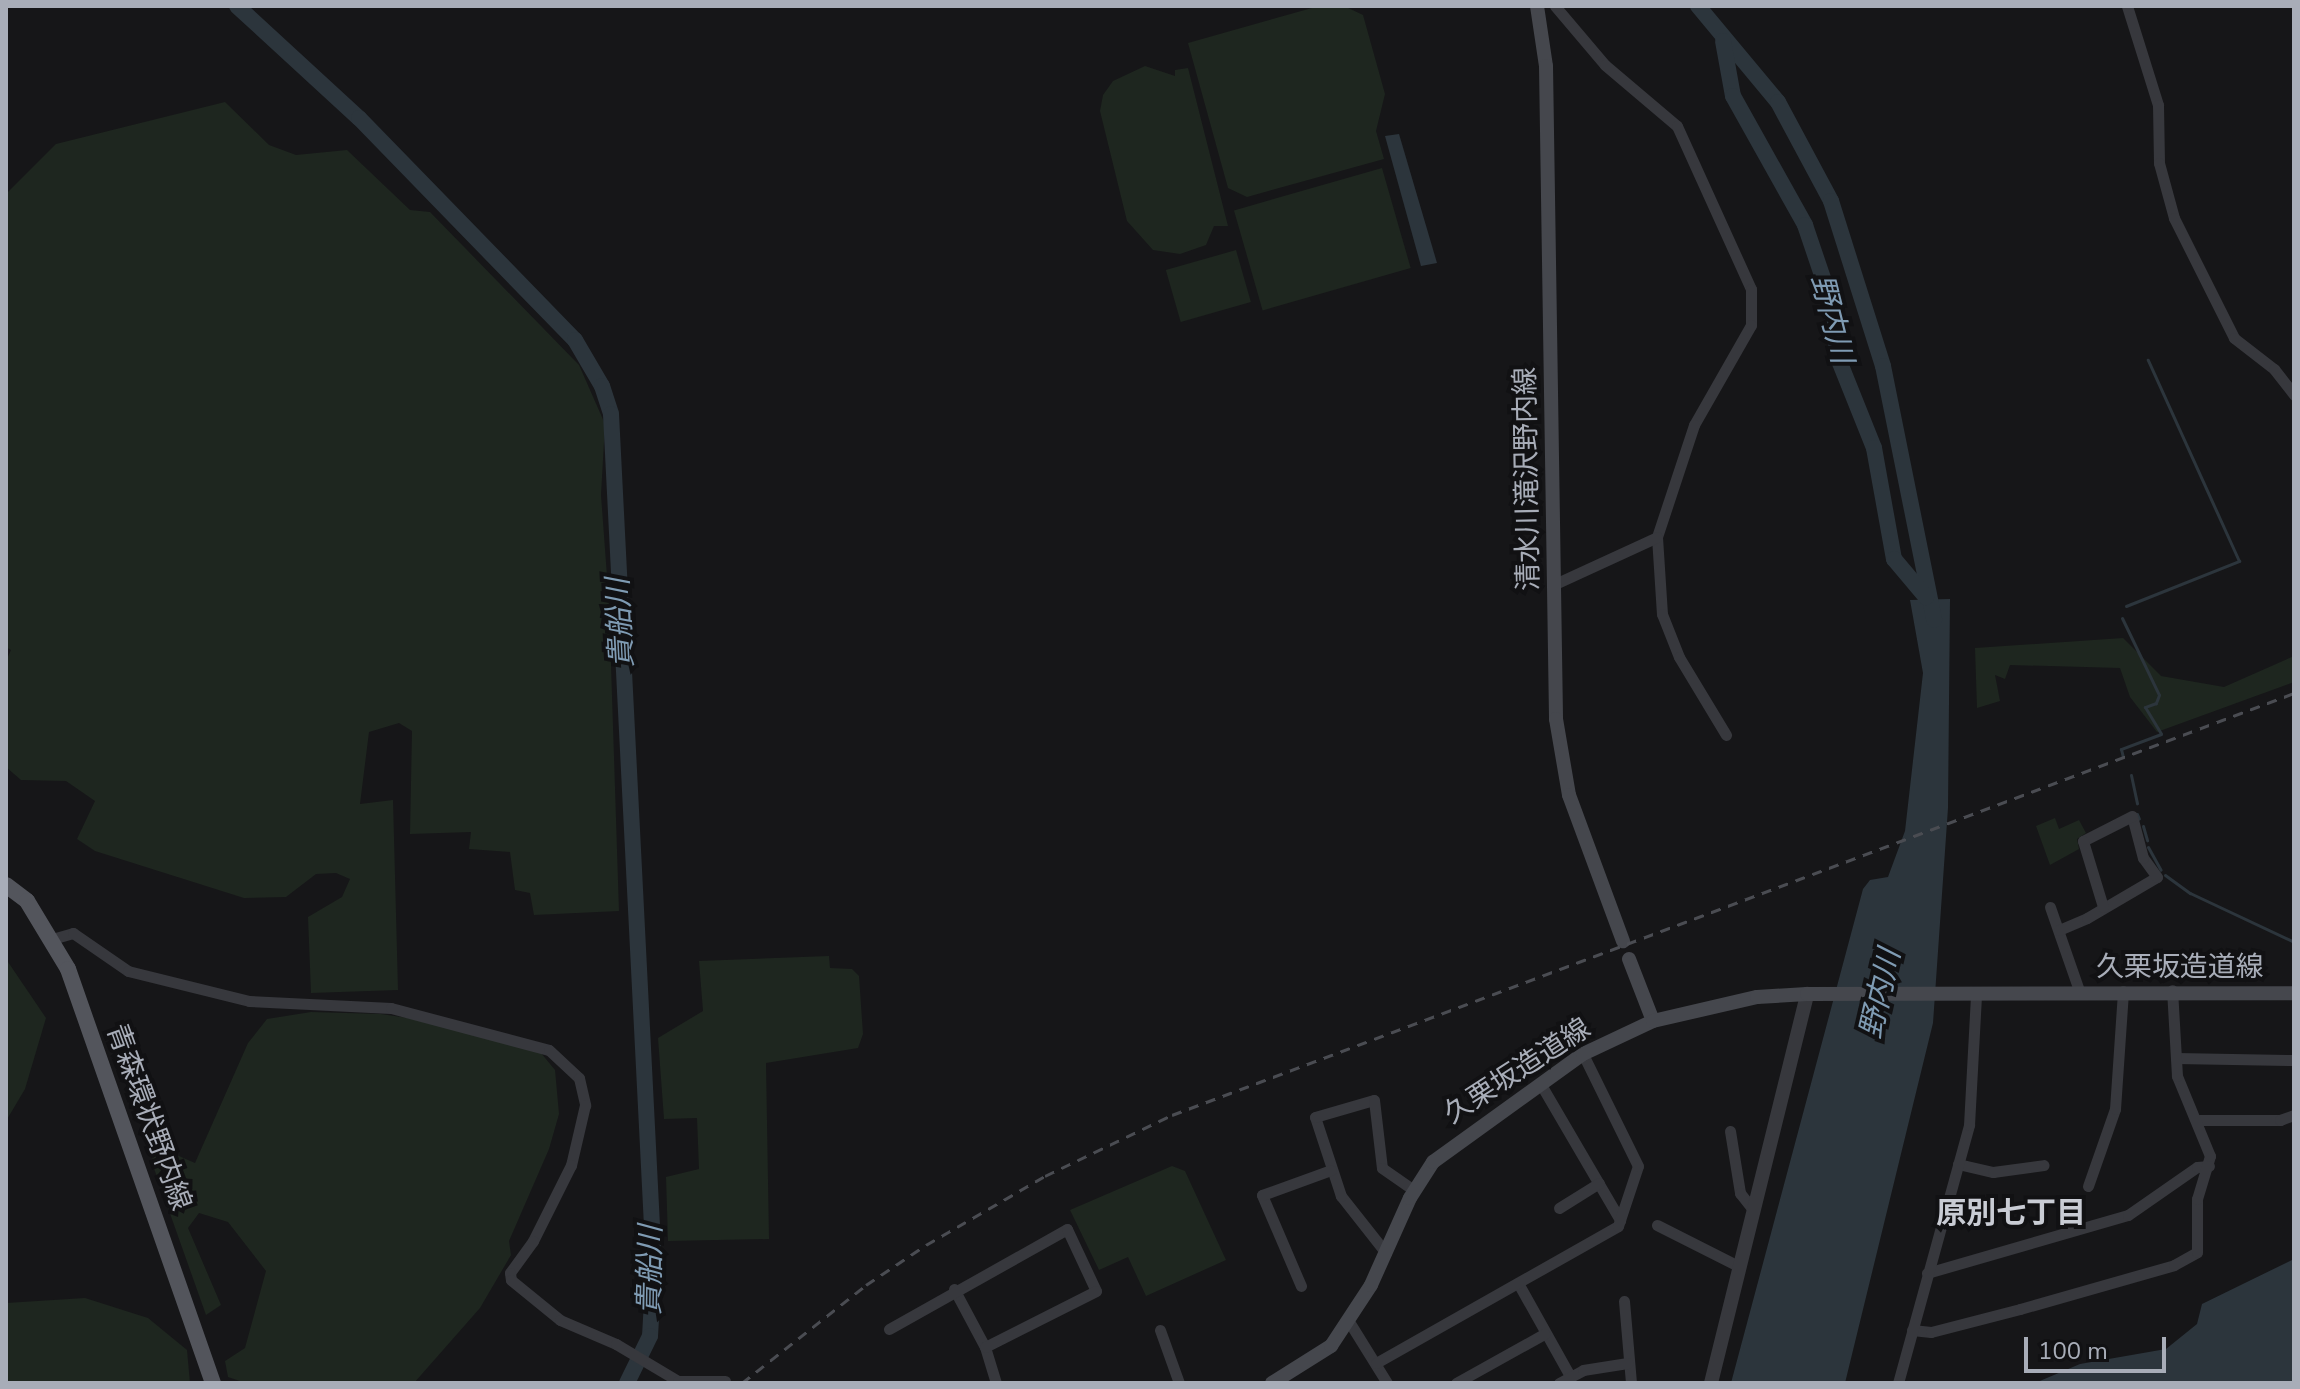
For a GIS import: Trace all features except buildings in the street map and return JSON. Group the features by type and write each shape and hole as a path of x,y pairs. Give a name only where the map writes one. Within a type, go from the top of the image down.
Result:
{"main road":[{"name":"清水川滝沢野内線","path":"1537,6 1546,66 1561,762 1623,941"},
{"name":"青森環状野内線","path":"6,885 27,901 68,969 213,1383"},
{"path":"1629,959 1653,1021"},
{"name":"久栗坂造道線","path":"1274,1383 1322,1353 1348,1320 1386,1253 1414,1190 1433,1162 1458,1139 1583,1054 1653,1021 1757,997 1814,994 1976,995 2172,990 2294,993"}],"street":[{"path":"1555,6 1605,65 1677,126 1751,289 1751,325 1694,425 1657,537 1662,614 1679,657 1726,735"},
{"path":"2127,6 2158,105 2159,163 2174,218 2234,338 2274,369 2294,395"},
{"path":"1555,584 1657,537"},
{"path":"2059,930 2103,907 2157,877 2143,858 2132,816 2083,841 2103,907"},
{"path":"2050,907 2080,993"},
{"path":"52,939 73,933 128,971 249,1001 391,1008 549,1050 579,1078 585,1105 571,1165 533,1241 510,1273 511,1280 560,1320 631,1354 678,1381 721,1382"},
{"path":"1912,1330 1931,1332 2192,1258 2197,1252 2197,1199 2209,1166 2198,1120 2177,1076 2172,990"},
{"path":"2088,1186 2115,1109 2123,991"},
{"path":"1711,1383 1754,1211 1814,994"},
{"path":"1898,1383 1970,1111 1976,995"},
{"path":"1376,1363 1518,1283 1620,1220 1638,1166 1583,1054"},
{"path":"2176,1058 2294,1060"},
{"path":"1540,1083 1620,1220"},
{"path":"1386,1253 1347,1208 1331,1170 1315,1117 1374,1100 1382,1168 1414,1190"},
{"path":"2198,1120 2280,1120 2294,1115"},
{"path":"1730,1131 1740,1193 1754,1211"},
{"path":"1958,1164 1993,1172 2044,1165"},
{"path":"1927,1273 2128,1215 2197,1167 2209,1166"},
{"path":"1301,1286 1262,1195 1331,1170"},
{"path":"1559,1208 1599,1183"},
{"path":"1657,1225 1740,1267"},
{"path":"889,1329 954,1289 1067,1229 1096,1291 985,1347"},
{"path":"1518,1283 1570,1376"},
{"path":"954,1289 985,1347 996,1383"},
{"path":"1624,1301 1631,1383"},
{"path":"1348,1320 1387,1383"},
{"path":"1160,1330 1179,1383"},
{"path":"1456,1383 1544,1334"},
{"path":"1559,1383 1570,1376 1627,1363"}],"shaded area":[{"path":"1319,6 1344,6 1363,15 1385,94 1376,131 1384,159 1247,197 1228,188 1188,43"},
{"path":"1145,66 1175,76 1175,70 1188,68 1228,226 1214,226 1206,245 1180,254 1153,250 1127,221 1100,111 1103,95 1113,81"},
{"path":"225,102 269,145 296,155 347,150 410,210 430,212 579,365 605,424 601,495 609,603 619,911 534,915 530,893 515,890 510,852 469,849 471,832 410,834 412,731 399,723 369,732 360,804 393,800 398,990 311,993 308,917 342,897 350,879 336,873 316,874 286,897 244,898 95,851 77,839 95,801 66,781 21,780 6,767 6,661 11,650 6,647 6,194 56,144"},
{"path":"1382,168 1411,268 1263,310 1234,210"},
{"path":"1236,250 1251,302 1181,322 1166,270"},
{"path":"2123,638 2161,676 2224,687 2294,656 2294,682 2157,732 2130,697 2120,668 2010,665 2005,679 1995,675 2000,701 1977,708 1975,648"},
{"path":"2055,818 2059,829 2079,820 2086,833 2077,839 2079,849 2050,865 2036,826"},
{"path":"829,956 830,968 852,969 859,976 863,1034 858,1048 766,1063 769,1239 668,1241 666,1177 699,1169 697,1118 664,1119 658,1038 703,1011 699,961"},
{"path":"6,959 46,1018 25,1089 6,1121"},
{"path":"311,1012 381,1014 448,1024 541,1053 555,1070 559,1114 549,1149 509,1241 511,1255 480,1308 414,1383 246,1383 228,1377 225,1361 245,1348 266,1271 228,1222 199,1213 188,1228 221,1305 206,1315 151,1160 163,1149 195,1163 248,1043 267,1019"},
{"path":"1172,1166 1185,1171 1226,1260 1146,1296 1128,1257 1099,1270 1070,1210"},
{"path":"85,1298 148,1318 187,1350 190,1383 6,1383 6,1303"}],"water":[{"path":"1399,134 1437,263 1421,266 1385,136"},
{"path":"1950,599 1948,808 1933,1023 1845,1383 1731,1383 1863,889 1870,880 1888,877 1905,831 1923,673 1910,600"},
{"path":"2294,1259 2294,1383 2035,1383 2080,1364 2166,1349 2197,1324 2202,1304"}],"waterway":[{"name":"貴船川","path":"237,6 359,118 575,340 602,386 611,414 654,1265 650,1336 627,1383"},
{"name":"野内川","path":"1698,6 1778,102 1831,201 1883,366 1934,620"},
{"name":"野内川","path":"1723,41 1733,96 1805,225 1830,299 1838,358 1874,448 1894,559 1926,597"},
{"path":"2126,606 2239,561 2148,360"},
{"path":"2122,618 2159,695 2156,703 2145,707 2161,734 2121,749 2123,757"},
{"path":"2131,775 2137,803"},
{"path":"2137,814 2139,819"},
{"path":"2143,826 2147,840"},
{"path":"2148,847 2161,870"},
{"path":"2165,875 2190,893 2294,942"}],"railway":[{"path":"742,1383 866,1285 926,1245 1045,1176 1172,1115 2294,693"}],"district":[{"name":"原別七丁目","path":"2011,1214"}]}
